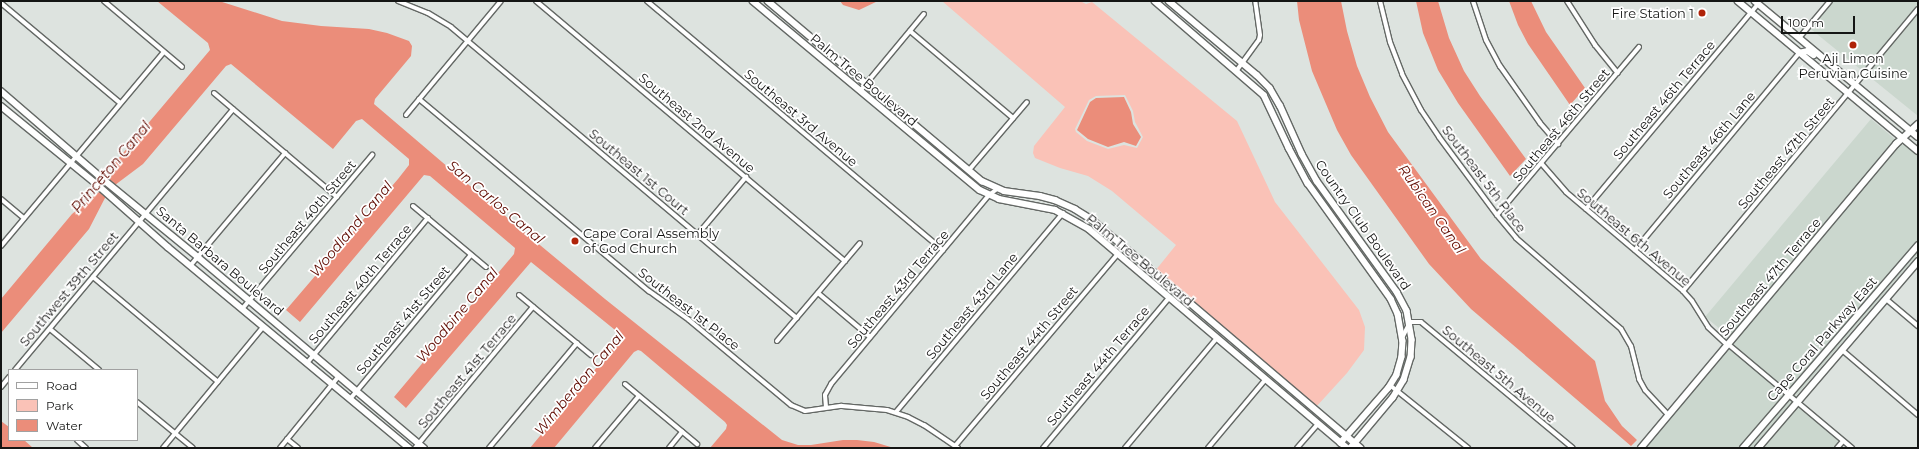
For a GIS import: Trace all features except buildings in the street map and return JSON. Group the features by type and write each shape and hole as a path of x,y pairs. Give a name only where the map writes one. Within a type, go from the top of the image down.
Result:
{"main road":[{"name":"Cape Coral Parkway East","path":"1743,448 1918,245"},
{"name":"Cape Coral Parkway East","path":"1760,448 1797,402 1918,261"}],"street":[{"path":"104,1 182,67"},
{"path":"398,1 415,6 436,17 468,41"},
{"path":"406,115 502,1"},
{"name":"Southeast 2nd Avenue","path":"536,1 844,261"},
{"name":"Southeast 3rd Avenue","path":"647,1 943,250"},
{"name":"Palm Tree Boulevard","path":"753,1 963,177 989,195 999,199 1044,206 1063,213 1089,229 1347,448"},
{"name":"Palm Tree Boulevard","path":"768,1 982,181 997,189 1040,196 1066,205 1089,218 1361,448"},
{"name":"Country Club Boulevard","path":"1155,1 1256,86 1267,100 1289,148 1313,190 1391,299 1398,314 1403,336 1402,357 1397,375 1391,386 1341,444"},
{"name":"Country Club Boulevard","path":"1169,1 1264,81 1276,96 1302,154 1320,185 1403,301 1410,322 1412,340 1411,357 1406,374 1398,390 1351,448"},
{"path":"1236,70 1259,40 1255,1"},
{"name":"Southeast 5th Place","path":"1380,1 1390,42 1411,92 1439,136 1496,216 1521,243 1621,329 1631,346 1642,385 1648,395 1668,415"},
{"path":"1472,1 1486,40 1500,66 1540,123 1558,144"},
{"path":"1567,1 1595,45 1618,73"},
{"path":"1738,1 1918,151"},
{"path":"1800,38 1830,1"},
{"path":"1757,2 1918,137"},
{"name":"Southeast 46th Terrace","path":"1586,209 1751,12 1757,2"},
{"path":"1,3 120,103"},
{"name":"Southeast 47th Street","path":"1683,291 1918,9"},
{"path":"860,91 924,14"},
{"path":"910,31 1013,118"},
{"name":"Southeast 1st Court","path":"468,41 797,318"},
{"name":"Southeast 46th Street","path":"1496,216 1639,47"},
{"path":"1799,53 1808,51 1821,60 1826,60"},
{"path":"1,246 164,52"},
{"name":"Southeast 46th Lane","path":"1635,250 1799,53"},
{"name":"Santa Barbara Boulevard","path":"1,91 117,191 198,256 314,354 417,446 424,448"},
{"path":"214,94 337,197"},
{"name":"Southeast 1st Place","path":"419,99 649,292 689,320 791,405 805,410 826,407 858,406 896,412 924,425 956,447"},
{"path":"963,177 1027,102"},
{"name":"Santa Barbara Boulevard","path":"1,106 112,196 190,266 410,448"},
{"name":"Southwest 39th Street","path":"16,369 233,109"},
{"name":"Southeast 47th Terrace","path":"1641,448 1902,138 1918,124"},
{"path":"190,266 285,153"},
{"name":"Southeast 40th Street","path":"242,309 372,155"},
{"name":"Southeast 6th Avenue","path":"1541,164 1566,192 1683,291 1692,301 1708,327 1852,448"},
{"path":"698,234 746,177"},
{"path":"1313,190 1320,185"},
{"name":"Southeast 43rd Terrace","path":"826,407 825,396 827,390 989,195 997,189"},
{"path":"1,199 24,218"},
{"path":"1063,213 1066,205"},
{"path":"413,206 486,267"},
{"name":"Southeast 43rd Lane","path":"896,412 1063,213"},
{"name":"Southeast 40th Terrace","path":"307,363 428,218"},
{"path":"1342,232 1350,227"},
{"path":"777,341 860,243"},
{"path":"1118,254 1123,246"},
{"name":"Southeast 44th Street","path":"956,447 1118,254"},
{"name":"Southeast 41st Street","path":"350,399 471,255"},
{"path":"93,277 218,382"},
{"path":"1169,298 1175,291"},
{"path":"818,293 870,337"},
{"path":"520,295 591,355"},
{"name":"Southeast 44th Terrace","path":"1043,448 1169,298"},
{"path":"1886,299 1918,326"},
{"name":"Southeast 41st Terrace","path":"417,446 533,307"},
{"path":"1403,336 1410,322"},
{"name":"Southeast 5th Avenue","path":"1410,322 1421,322 1573,448"},
{"path":"163,448 263,327"},
{"path":"50,328 98,369"},
{"path":"1125,448 1223,332"},
{"path":"489,448 577,343"},
{"path":"1842,350 1918,415"},
{"path":"1208,448 1272,373"},
{"path":"280,448 339,376"},
{"path":"1,387 8,380"},
{"path":"625,384 698,444"},
{"path":"1391,386 1398,390 1468,448"},
{"path":"595,448 639,396"},
{"path":"138,403 193,448"},
{"path":"1297,448 1324,417"},
{"path":"669,448 682,432"},
{"path":"287,439 298,448"},
{"path":"1837,448 1843,440"},
{"path":"78,441 86,448"}],"shaded area":[{"path":"1829,1 1918,1 1918,116 1807,26"},
{"path":"1871,119 1896,140 1730,338 1705,317"},
{"path":"1900,144 1909,147 1918,154 1918,240 1739,448 1644,448"},
{"path":"1918,249 1918,254 1796,396 1797,398 1754,448 1746,448"},
{"path":"1802,402 1844,438 1836,448 1762,448"}],"green space":[{"path":"942,1 1080,1 1086,4 1092,2 1237,121 1275,202 1359,310 1365,327 1364,350 1347,373 1316,407 1155,271 1176,245 1112,191 1088,176 1060,168 1035,158 1033,153 1034,146 1065,107","holes":["1125,95 1133,111 1135,122 1143,137 1137,148 1124,145 1108,149 1087,141 1076,132 1075,129 1089,100 1096,96"]}],"water":[{"path":"157,1 219,1 282,21 321,26 369,29 387,33 409,41 412,46 411,56 375,99 374,104 517,226 605,299 782,440 798,445 811,445 843,440 857,440 874,442 894,448 710,448 726,429 727,425 725,422 638,350 634,352 554,448 530,448 621,338 620,334 531,262 406,408 394,397 514,254 515,248 430,176 424,175 300,322 286,310 398,179 409,165 409,159 362,119 356,121 333,149 231,64 226,66 143,164 115,185 106,196 89,229 1,333 1,299 72,214 99,192 111,177 113,165 210,50 208,43"},
{"path":"840,1 878,1 859,10 843,5"},
{"name":"Rubican Canal","path":"1297,1 1341,1 1347,31 1357,66 1370,97 1388,132 1481,259 1595,361 1605,401 1622,426 1637,440 1631,446 1471,309 1429,264 1351,155 1337,130 1312,71 1299,20"},
{"path":"1416,1 1438,1 1449,38 1464,71 1480,96 1526,159 1510,176 1458,103 1438,70 1423,33"},
{"path":"1509,1 1531,1 1546,32 1585,88 1570,105 1528,44 1518,25"},
{"path":"1124,97 1131,112 1133,124 1141,137 1136,146 1124,142 1108,147 1088,139 1077,130 1090,102 1096,98"},
{"path":"1,421 8,426 8,441 25,441 33,448 1,448"}],"place":[{"name":"Fire Station 1","path":"1702,13"},
{"name":"Aji Limon Peruvian Cuisine","path":"1853,45"},
{"name":"Cape Coral Assembly of God Church","path":"575,241"}],"water label":[{"name":"Princeton Canal","path":"111,167"},
{"name":"San Carlos Canal","path":"496,202"},
{"name":"Woodland Canal","path":"351,229"},
{"name":"Woodbine Canal","path":"457,315"},
{"name":"Wimberdon Canal","path":"579,383"}]}
